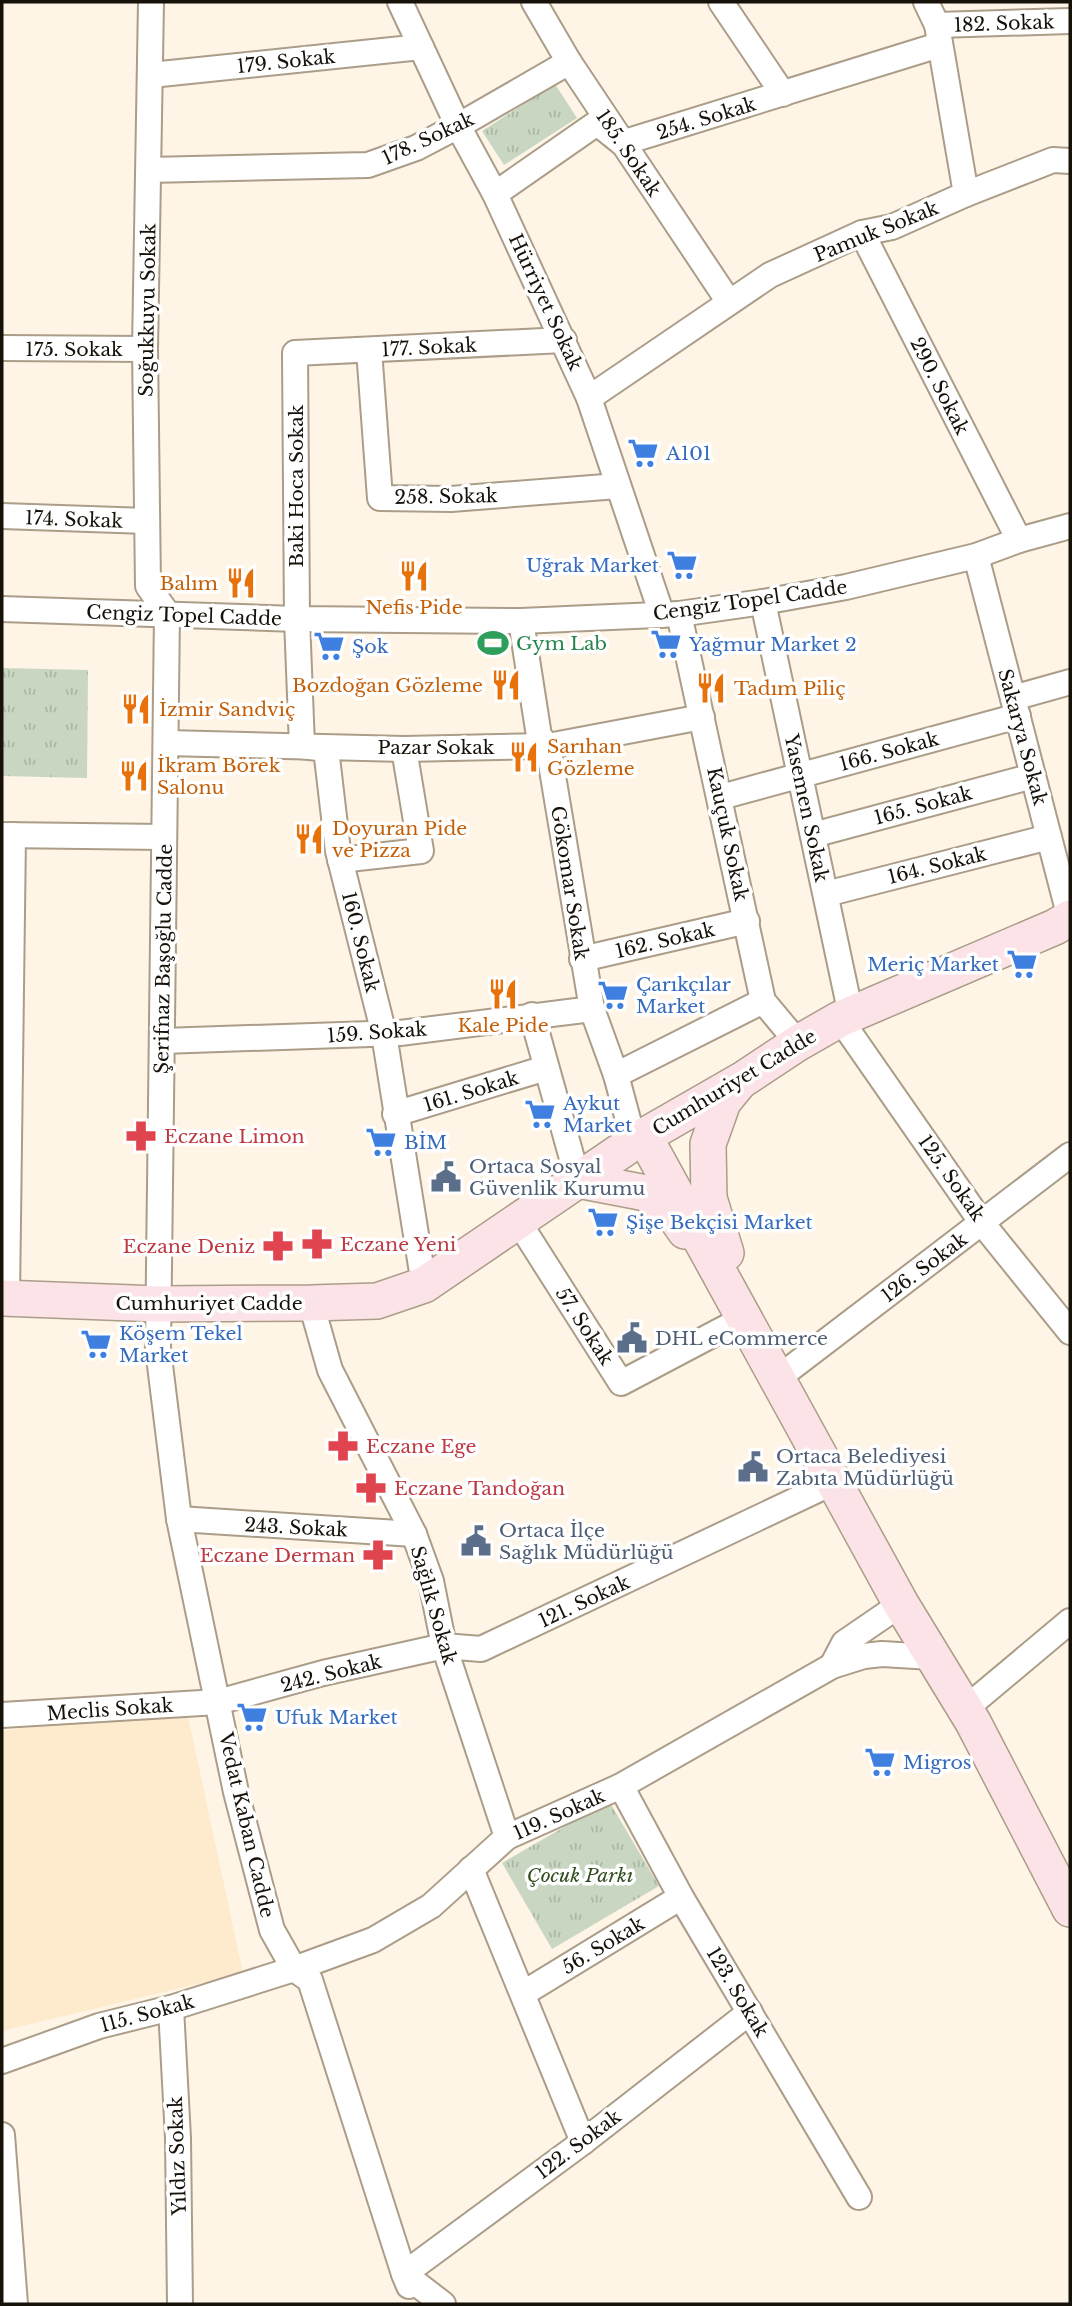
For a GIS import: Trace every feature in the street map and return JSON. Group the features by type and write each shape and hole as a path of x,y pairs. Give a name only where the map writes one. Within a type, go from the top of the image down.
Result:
{"street":[{"name":"Soğukkuyu Sokak","path":"151,2 145,349 148,586 167,613"},
{"name":"Hürriyet Sokak","path":"400,2 564,340 589,398 618,486 670,614"},
{"name":"185. Sokak","path":"534,2 569,62 729,302"},
{"path":"721,2 783,94"},
{"path":"926,2 938,35 966,194"},
{"name":"182. Sokak","path":"938,35 1070,21"},
{"name":"254. Sokak","path":"622,143 783,94 938,35"},
{"name":"179. Sokak","path":"151,75 421,47"},
{"name":"178. Sokak","path":"149,170 368,165 416,148 569,62"},
{"path":"495,194 597,123 622,143"},
{"name":"Pamuk Sokak","path":"589,398 770,275 862,233 892,227 1053,160 1070,161"},
{"name":"290. Sokak","path":"862,233 1019,540"},
{"name":"177. Sokak","path":"295,353 564,340"},
{"name":"175. Sokak","path":"2,348 145,349"},
{"name":"258. Sokak","path":"369,350 380,498 451,499 618,486"},
{"name":"Baki Hoca Sokak","path":"295,353 297,619"},
{"name":"174. Sokak","path":"2,516 147,521"},
{"name":"Cengiz Topel Cadde","path":"2,609 297,619 521,621 670,614 763,602 846,587 976,556 1019,540 1070,526"},
{"name":"Sakarya Sokak","path":"976,556 1049,836 1066,926"},
{"name":"Yasemen Sokak","path":"763,602 826,894 846,1017"},
{"name":"Şerifnaz Başoğlu Cadde","path":"158,1304 167,613"},
{"name":"Kauçuk Sokak","path":"670,614 702,717 763,1002 798,1043"},
{"path":"297,619 302,746"},
{"name":"Gökomar Sokak","path":"521,621 539,736 548,746 592,1009 639,1139"},
{"name":"166. Sokak","path":"721,797 800,776 1015,707 1070,682"},
{"name":"Pazar Sokak","path":"167,743 404,748 548,746 702,717"},
{"name":"160. Sokak","path":"302,746 326,749 340,860 384,1034 424,1285"},
{"path":"340,860 421,851 404,748"},
{"name":"165. Sokak","path":"813,835 1033,776"},
{"path":"4,1298 7,835 164,837"},
{"name":"164. Sokak","path":"826,894 1049,836"},
{"name":"162. Sokak","path":"582,959 747,921"},
{"name":"Cumhuriyet Cadde","path":"4,1298 158,1304 377,1301 424,1285 639,1139 742,1080 798,1043 846,1017 1066,926"},
{"path":"616,1075 763,1002"},
{"name":"159. Sokak","path":"162,1041 384,1034 592,1009"},
{"path":"532,1015 578,1180 646,1193 676,1218 746,1317"},
{"name":"125. Sokak","path":"846,1017 982,1223 1070,1332"},
{"name":"161. Sokak","path":"396,1114 546,1068"},
{"path":"742,1080 723,1102 708,1144 709,1198 746,1317"},
{"path":"639,1139 746,1317 901,1604 965,1709 1070,1909"},
{"name":"126. Sokak","path":"778,1378 1070,1155"},
{"name":"57. Sokak","path":"518,1221 621,1383 746,1317"},
{"name":"Sağlık Sokak","path":"312,1303 330,1370 414,1534 431,1581 444,1646 507,1837"},
{"name":"Vedat Kaban Cadde","path":"158,1304 159,1349 178,1520 236,1792 272,1930 294,1969 310,1980 416,2304"},
{"name":"121. Sokak","path":"444,1646 481,1649 834,1482"},
{"name":"243. Sokak","path":"178,1520 414,1534"},
{"path":"832,1666 844,1643 901,1604"},
{"path":"965,1709 1070,1621"},
{"name":"242. Sokak","path":"218,1702 323,1673 444,1646"},
{"path":"832,1666 864,1656 882,1654 932,1657"},
{"name":"119. Sokak","path":"294,1969 373,1940 430,1906 507,1837 621,1786 832,1666"},
{"name":"Meclis Sokak","path":"2,1715 218,1702"},
{"name":"123. Sokak","path":"621,1786 681,1898 859,2197"},
{"path":"471,1869 583,2142"},
{"name":"56. Sokak","path":"524,1993 681,1898"},
{"name":"115. Sokak","path":"2,2062 99,2026 171,2008 294,1969"},
{"name":"Yıldız Sokak","path":"171,2008 178,2138 180,2304"},
{"name":"122. Sokak","path":"404,2274 583,2142 750,2012"},
{"path":"2,2135 15,2304"},
{"path":"404,2274 443,2304"}],"shaded area":[{"path":"186,1707 243,1973 2,2031 2,1731"}],"green space":[{"path":"555,84 577,118 504,165 482,131"},
{"path":"2,668 88,670 87,778 2,776"},
{"name":"Çocuk Parkı","path":"609,1801 659,1886 552,1949 502,1863"}],"place":[{"name":"A101","path":"643,453"},
{"name":"Uğrak Market","path":"682,565"},
{"name":"Nefis Pide","path":"414,576"},
{"name":"Balım","path":"241,583"},
{"name":"Gym Lab","path":"493,643"},
{"name":"Yağmur Market 2","path":"666,644"},
{"name":"Şok","path":"329,646"},
{"name":"Bozdoğan Gözleme","path":"506,685"},
{"name":"Tadım Piliç","path":"711,688"},
{"name":"İzmir Sandviç","path":"136,709"},
{"name":"Sarıhan Gözleme","path":"524,757"},
{"name":"İkram Börek Salonu","path":"134,776"},
{"name":"Doyuran Pide ve Pizza","path":"309,839"},
{"name":"Meriç Market","path":"1022,964"},
{"name":"Kale Pide","path":"503,994"},
{"name":"Çarıkçılar Market","path":"613,995"},
{"name":"Aykut Market","path":"540,1114"},
{"name":"Eczane Limon","path":"141,1136"},
{"name":"BİM","path":"381,1142"},
{"name":"Ortaca Sosyal Güvenlik Kurumu","path":"446,1177"},
{"name":"Şişe Bekçisi Market","path":"603,1222"},
{"name":"Eczane Yeni","path":"317,1244"},
{"name":"Eczane Deniz","path":"278,1246"},
{"name":"DHL eCommerce","path":"632,1338"},
{"name":"Köşem Tekel Market","path":"96,1344"},
{"name":"Eczane Ege","path":"343,1446"},
{"name":"Ortaca Belediyesi Zabıta Müdürlüğü","path":"753,1467"},
{"name":"Eczane Tandoğan","path":"371,1488"},
{"name":"Ortaca İlçe Sağlık Müdürlüğü","path":"476,1541"},
{"name":"Eczane Derman","path":"378,1555"},
{"name":"Ufuk Market","path":"252,1717"},
{"name":"Migros","path":"880,1762"}]}
